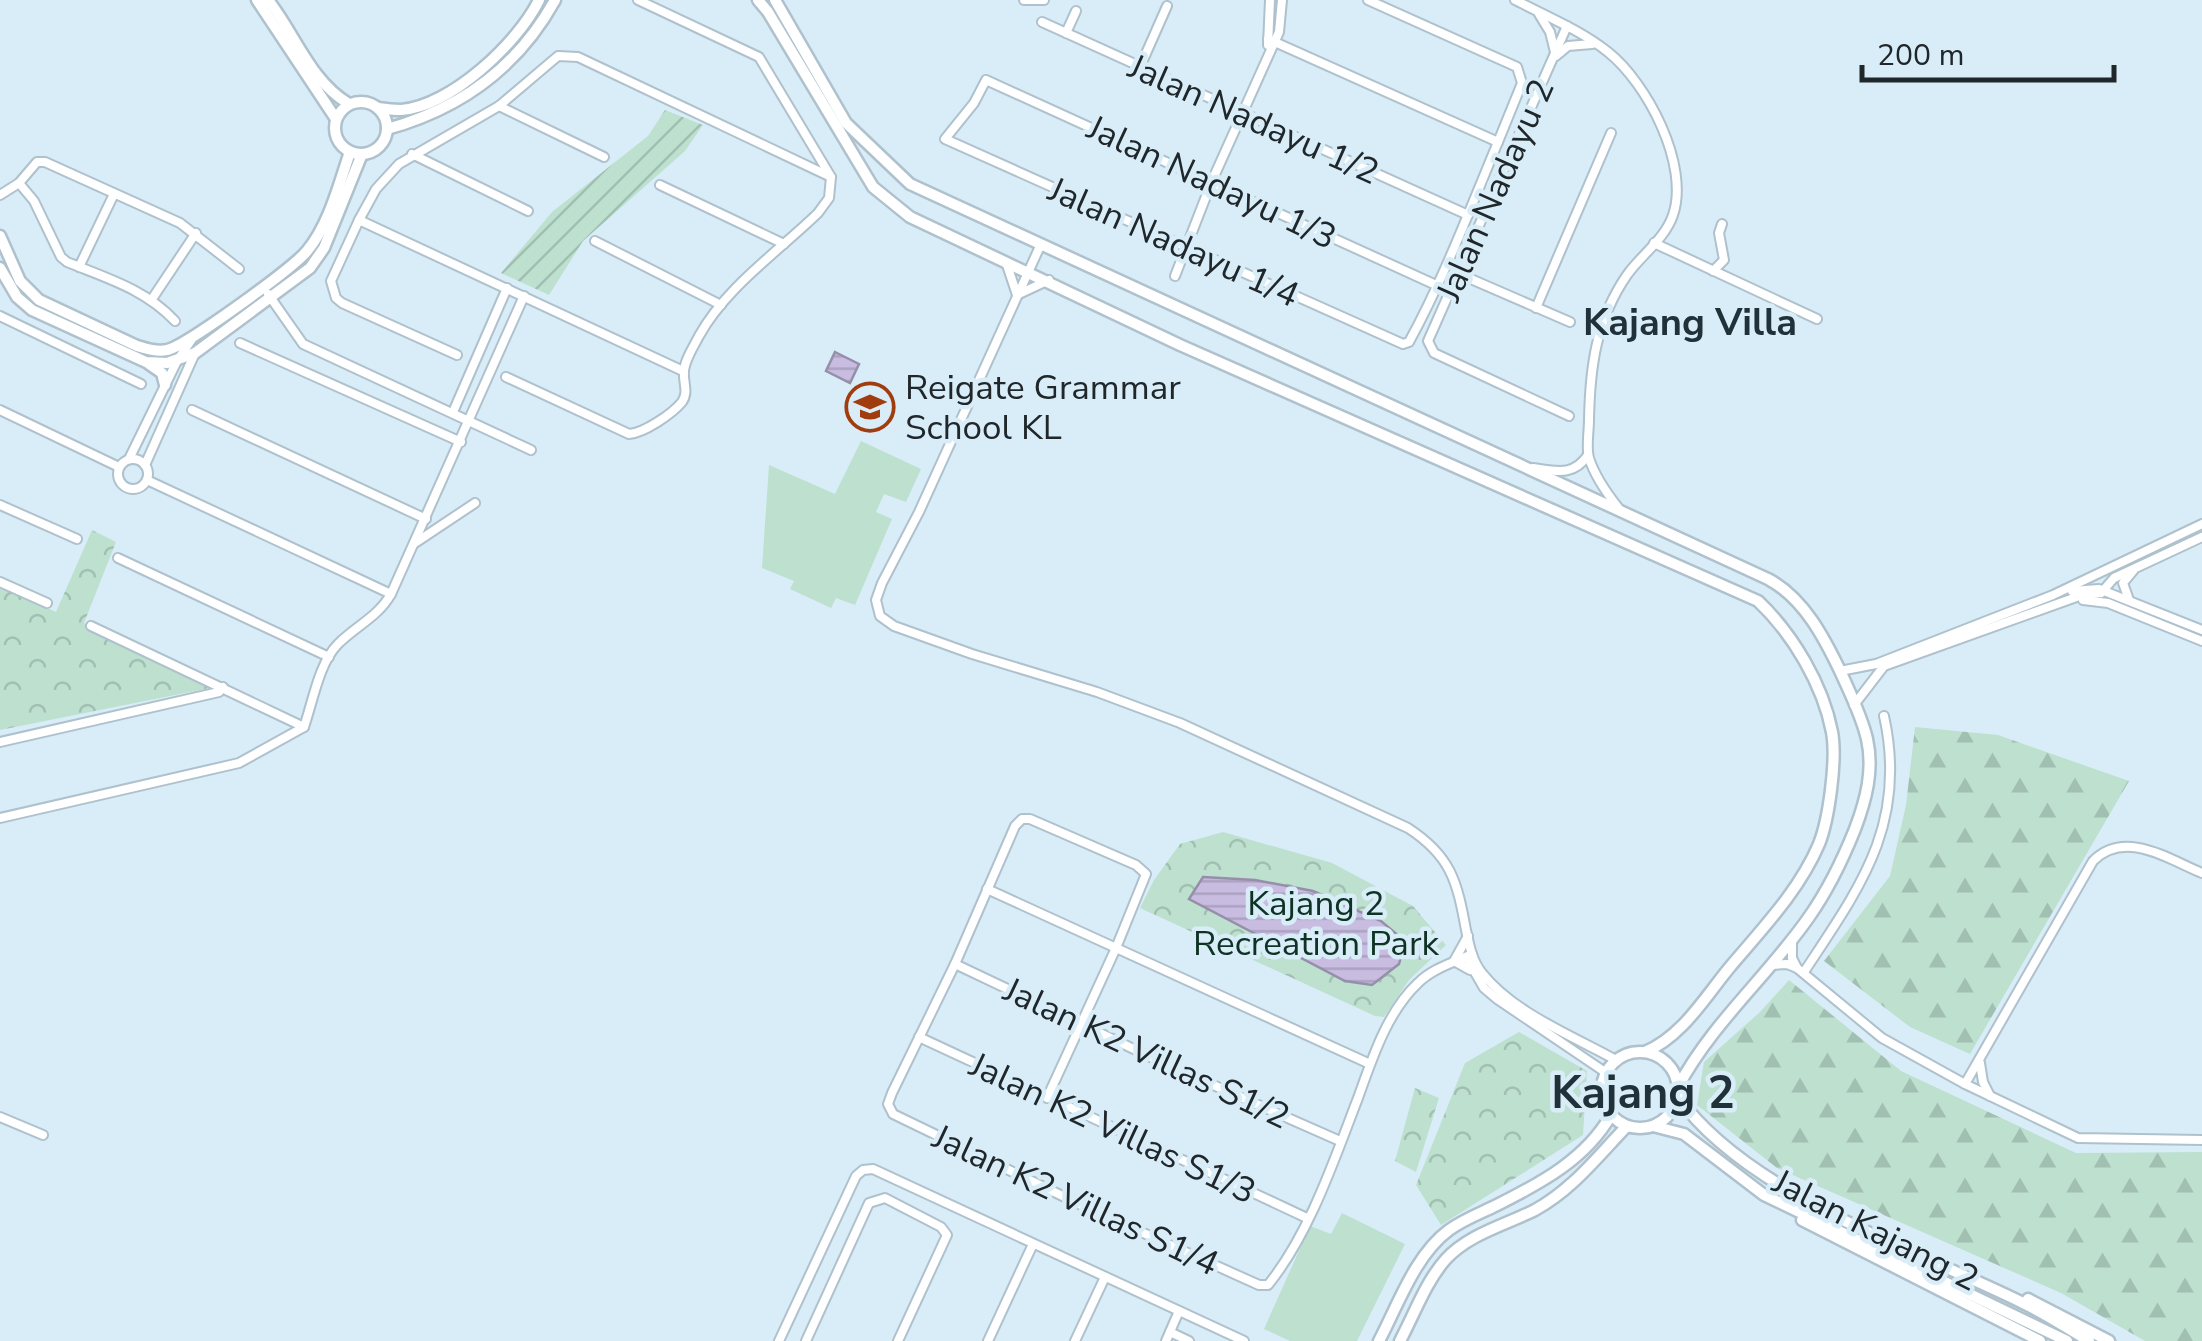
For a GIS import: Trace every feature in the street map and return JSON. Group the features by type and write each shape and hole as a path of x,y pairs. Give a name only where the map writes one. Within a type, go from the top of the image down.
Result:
{"street":[{"path":"257,0 336,120"},
{"path":"268,0 318,75 337,97 349,104"},
{"path":"378,108 387,130 380,146 356,153 340,144 336,120 349,104 359,102 401,110 421,105 469,79 511,41 539,0"},
{"path":"387,130 425,119 477,90 524,46 555,0"},
{"path":"506,377 635,435 682,402 686,395 683,371 700,334 721,305 829,198 830,177 820,156 759,57 638,0"},
{"path":"758,0 882,196 910,217 1180,345 1758,601 1789,634 1816,688 1832,733 1831,788 1820,843 1786,901 1672,1038 1645,1052 1616,1060 1606,1072 1602,1098 1611,1115 1627,1126 1652,1126 1673,1110 1694,1057 1811,915 1844,857 1865,801 1870,772 1867,740 1840,671 1800,604 1778,584 932,196 891,169 846,123 775,0"},
{"path":"1024,0 1044,0"},
{"path":"1270,0 1271,41"},
{"path":"1175,276 1282,19 1282,0"},
{"path":"1368,0 1517,67 1522,83 1436,285"},
{"path":"1515,0 1596,44 1629,74 1647,100 1669,146 1676,178 1676,200 1670,221 1615,295 1596,341 1590,382 1588,456 1606,492 1623,514"},
{"path":"1140,68 1168,6"},
{"path":"1066,32 1076,10"},
{"path":"1538,11 1550,32 1556,56 1568,46 1596,44"},
{"name":"Jalan Nadayu 1/2","path":"1042,22 1468,215"},
{"name":"Jalan Nadayu 2","path":"1567,26 1428,341 1434,353 1569,416"},
{"path":"1271,41 1498,142"},
{"path":"457,356 336,298 330,288 332,282 358,220 376,189 412,154 499,106 558,56 570,55 830,177"},
{"name":"Jalan Nadayu 1/4","path":"986,80 968,111 945,138 1403,344 1408,342 1436,285"},
{"name":"Jalan Nadayu 1/3","path":"986,80 1436,285"},
{"path":"499,106 604,158"},
{"path":"1536,308 1612,133"},
{"path":"0,236 20,281 39,300 148,350 170,350 307,252 356,153"},
{"path":"146,362 177,361 195,353 310,268 324,248 356,153"},
{"path":"412,154 528,210"},
{"path":"807,165 818,164 820,156"},
{"path":"0,195 37,162 45,162 196,233 239,269"},
{"path":"19,182 34,200 60,257 152,299 175,321"},
{"path":"660,185 784,244"},
{"path":"79,267 114,194"},
{"path":"358,220 683,371"},
{"path":"1714,271 1724,260 1719,232 1722,224"},
{"path":"152,299 196,233"},
{"path":"595,241 721,305"},
{"path":"1654,243 1817,319"},
{"path":"1041,244 919,512 882,583 876,600 880,616 894,626 1180,723 1408,828 1429,842 1451,870 1468,936 1472,971"},
{"path":"1006,262 1018,295"},
{"path":"0,268 17,297 32,310 146,362 162,373 165,385"},
{"path":"1458,273 1570,322"},
{"path":"1018,295 1049,280"},
{"path":"262,286 303,344 531,450"},
{"path":"453,412 508,288"},
{"path":"0,818 238,763 304,726 329,657 338,644 381,611 391,594 468,427 466,418 524,296"},
{"path":"0,316 141,384"},
{"path":"193,337 177,361 129,459 119,467 118,476 126,488 141,487 147,480 146,464 195,353"},
{"path":"240,343 461,442"},
{"path":"474,365 488,372"},
{"path":"0,410 119,467"},
{"path":"192,410 426,519"},
{"path":"1523,467 1569,472 1580,467 1588,456"},
{"path":"129,459 146,464"},
{"path":"147,480 391,594"},
{"path":"415,543 475,503"},
{"path":"0,505 77,539"},
{"path":"1840,671 1876,664 2053,595 2202,524"},
{"path":"1854,705 1884,666 2101,591 2114,578 2202,537"},
{"path":"118,558 329,657"},
{"path":"2108,602 2101,591 2104,578 2122,564"},
{"path":"2129,600 2123,583 2135,569"},
{"path":"0,582 48,603"},
{"path":"2053,595 2083,588 2101,591 2202,630"},
{"path":"2064,603 2091,599 2108,602 2202,641"},
{"path":"91,626 304,726"},
{"path":"0,742 219,692 223,687"},
{"path":"1800,970 1873,861 1890,782 1889,737 1884,716"},
{"path":"919,1037 1015,826 1022,820 1030,819 1136,865 1146,874 1046,1098"},
{"path":"1965,1084 2102,853 2124,845 2138,846 2202,873"},
{"path":"987,889 1370,1064"},
{"path":"1454,961 1468,936"},
{"path":"1792,939 1792,958 1800,970"},
{"path":"1307,1218 1370,1064 1404,998 1419,981 1469,956"},
{"path":"1469,956 1506,996 1616,1060"},
{"path":"1454,961 1472,971 1497,999 1606,1072"},
{"name":"Jalan K2 Villas S1/2","path":"955,964 1340,1142"},
{"path":"1771,965 1787,964 1800,970 1882,1038 1990,1097 2078,1138 2202,1140"},
{"name":"Jalan K2 Villas S1/3","path":"919,1037 1307,1218"},
{"name":"Jalan K2 Villas S1/4","path":"919,1037 888,1104 894,1114 1079,1204 1259,1285 1268,1285 1275,1276 1307,1218"},
{"path":"1645,1052 1668,1064 1678,1092"},
{"path":"1980,1058 1982,1082 1990,1097"},
{"name":"Jalan Kajang 2","path":"1678,1092 1695,1119 1778,1183 2067,1341"},
{"path":"1379,1341 1425,1256 1447,1232 1576,1158 1600,1134 1611,1115"},
{"path":"0,1117 43,1136"},
{"path":"1400,1341 1448,1256 1476,1236 1563,1192 1588,1171 1627,1126"},
{"name":"Jalan Kajang 2","path":"1652,1126 1684,1134 1764,1195 1959,1281 2026,1304 2089,1341"},
{"path":"779,1341 856,1176 863,1170 874,1170 1244,1341"},
{"path":"1778,1183 2065,1316 2110,1341"},
{"path":"1764,1195 1796,1217 2040,1341"},
{"path":"806,1341 869,1203 886,1198 941,1227 947,1235 898,1341"},
{"path":"988,1341 1033,1244"},
{"path":"1075,1341 1105,1277"},
{"path":"1180,1311 1168,1336 1189,1341"}],"green space":[{"path":"665,110 703,125 685,151 583,241 549,295 501,273 552,212 648,136"},
{"path":"861,441 921,469 906,502 884,494 876,512 892,519 855,605 836,598 831,608 790,589 794,581 762,568 769,465 835,494"},
{"path":"92,530 116,542 84,623 211,683 210,688 0,730 0,587 56,612"},
{"path":"1915,727 1998,735 2129,781 1970,1054 1910,1027 1824,961 1890,876 1906,805"},
{"name":"Kajang 2 Recreation Park","path":"1223,832 1332,863 1413,906 1446,945 1409,980 1384,1017 1375,1016 1140,908 1180,844"},
{"path":"1789,980 1901,1071 2076,1153 2202,1152 2202,1341 2145,1341 2061,1293 1777,1168 1697,1105 1704,1062"},
{"path":"1519,1032 1587,1071 1583,1135 1441,1225 1416,1185 1465,1063"},
{"path":"1415,1088 1439,1098 1416,1172 1395,1161"},
{"path":"1342,1213 1405,1244 1357,1341 1290,1341 1264,1329 1310,1226 1331,1234"}],"shaded area":[{"path":"835,352 859,364 850,383 826,371"},
{"path":"1203,877 1255,880 1313,891 1381,921 1400,937 1403,949 1399,964 1372,985 1345,981 1189,899"}],"place":[{"name":"Reigate Grammar School KL","path":"870,407"}],"district":[{"name":"Kajang Villa","path":"1690,322"},
{"name":"Kajang 2","path":"1643,1092"}]}
